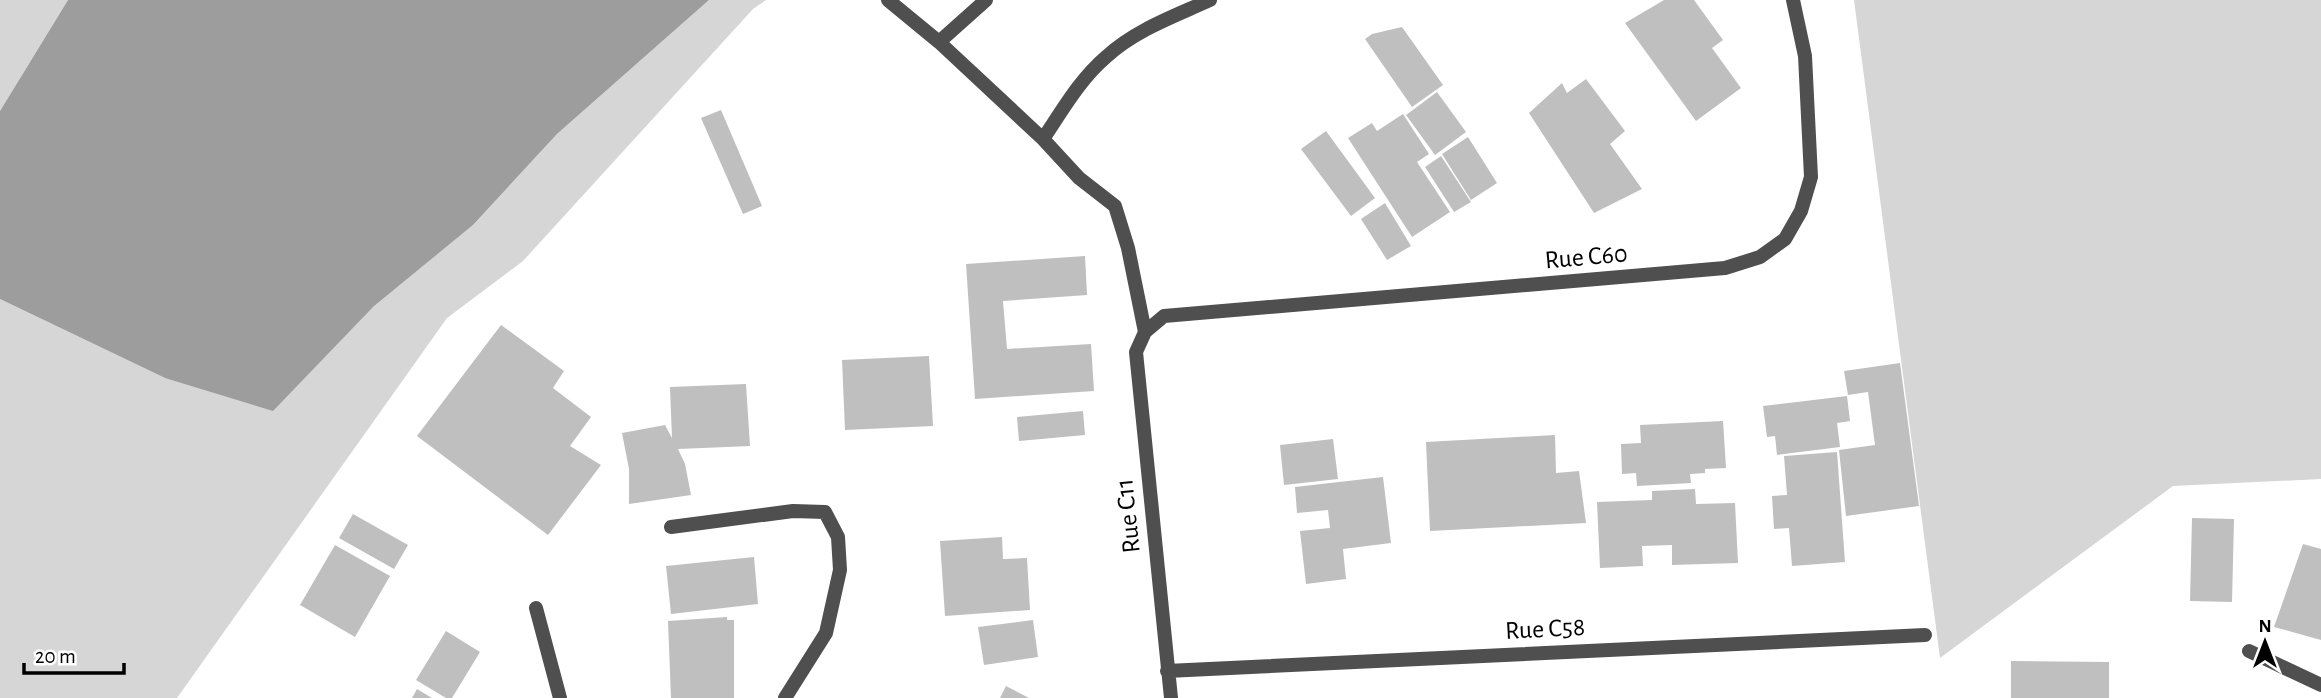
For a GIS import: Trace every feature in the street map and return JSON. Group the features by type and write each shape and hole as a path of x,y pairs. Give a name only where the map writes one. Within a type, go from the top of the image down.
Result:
{"street":[{"path":"888,0 939,42 1043,139 1079,178 1115,206 1129,248 1145,332"},
{"path":"939,42 986,0"},
{"path":"1043,139 1082,82 1105,57 1138,33 1210,0"},
{"name":"Rue C60","path":"1145,332 1164,316 1725,268 1759,257 1785,239 1801,211 1811,177 1805,56 1793,0"},
{"name":"Rue C11","path":"1145,332 1136,352 1171,698"},
{"path":"671,527 793,511 825,512 838,537 840,570 832,608 826,633 785,698"},
{"path":"536,608 560,698"},
{"name":"Rue C58","path":"1167,671 1925,635"},
{"path":"2249,651 2321,685"}],"shaded area":[{"path":"0,0 68,0 0,111"},
{"path":"68,0 709,0 557,134 473,225 373,307 273,411 165,378 0,299 0,111"},
{"path":"709,0 766,0 753,9 523,261 447,318 177,698 0,698 0,299 165,378 373,307 473,225 557,134"},
{"path":"1854,0 2321,0 2321,479 2173,486 1940,658"}],"building":[{"path":"1664,0 1694,0 1723,40 1712,48 1741,88 1696,121 1625,23"},
{"path":"1402,27 1443,85 1412,107 1365,39 1372,34"},
{"path":"1586,79 1625,131 1610,144 1642,189 1594,213 1529,113 1562,83 1567,93"},
{"path":"1437,92 1466,132 1435,155 1406,115"},
{"path":"721,110 762,206 743,214 701,118"},
{"path":"1403,114 1429,154 1417,162 1450,212 1412,237 1348,138 1372,123 1377,131"},
{"path":"1326,131 1375,198 1351,216 1301,149"},
{"path":"1468,137 1497,183 1471,200 1442,154"},
{"path":"1441,156 1471,202 1454,212 1425,167"},
{"path":"1385,203 1411,246 1387,260 1361,219"},
{"path":"1085,256 1087,295 1003,301 1007,349 1091,344 1094,391 975,399 966,264"},
{"path":"501,325 564,371 553,388 591,417 570,446 601,465 548,535 417,436"},
{"path":"929,356 933,426 845,430 842,360"},
{"path":"1900,363 1919,506 1846,516 1839,450 1875,445 1868,392 1848,395 1844,371"},
{"path":"746,384 750,446 678,449 685,464 691,495 629,504 629,469 622,433 665,425 672,438 670,387"},
{"path":"1847,396 1850,421 1837,423 1840,447 1777,455 1775,436 1767,437 1763,406"},
{"path":"1083,411 1085,435 1019,441 1017,417"},
{"path":"1723,421 1726,468 1705,469 1705,473 1690,474 1691,483 1637,486 1636,473 1622,474 1621,444 1641,443 1640,425"},
{"path":"1555,435 1556,473 1579,471 1586,523 1430,531 1426,442"},
{"path":"1333,439 1338,479 1284,485 1280,445"},
{"path":"1837,452 1845,562 1792,566 1789,528 1774,529 1772,496 1787,495 1784,456"},
{"path":"1383,477 1391,543 1343,549 1346,579 1306,584 1300,531 1330,528 1328,510 1297,513 1295,487"},
{"path":"1695,489 1696,504 1735,503 1738,563 1672,565 1672,545 1642,546 1643,566 1600,568 1597,502 1652,500 1652,491"},
{"path":"353,514 408,545 394,569 339,538"},
{"path":"2192,518 2234,519 2232,602 2190,601"},
{"path":"1002,537 1003,559 1027,558 1030,610 945,616 940,541"},
{"path":"2303,544 2321,549 2321,640 2274,627"},
{"path":"335,545 390,576 355,637 300,605"},
{"path":"754,557 758,604 671,614 666,566"},
{"path":"727,617 727,620 734,620 734,698 671,698 668,621"},
{"path":"1033,620 1038,657 984,665 978,627"},
{"path":"446,631 480,652 452,698 446,698 416,680"},
{"path":"2011,661 2109,662 2109,698 2011,698"},
{"path":"1006,686 1029,698 1000,698"},
{"path":"417,689 432,698 412,698"}]}
